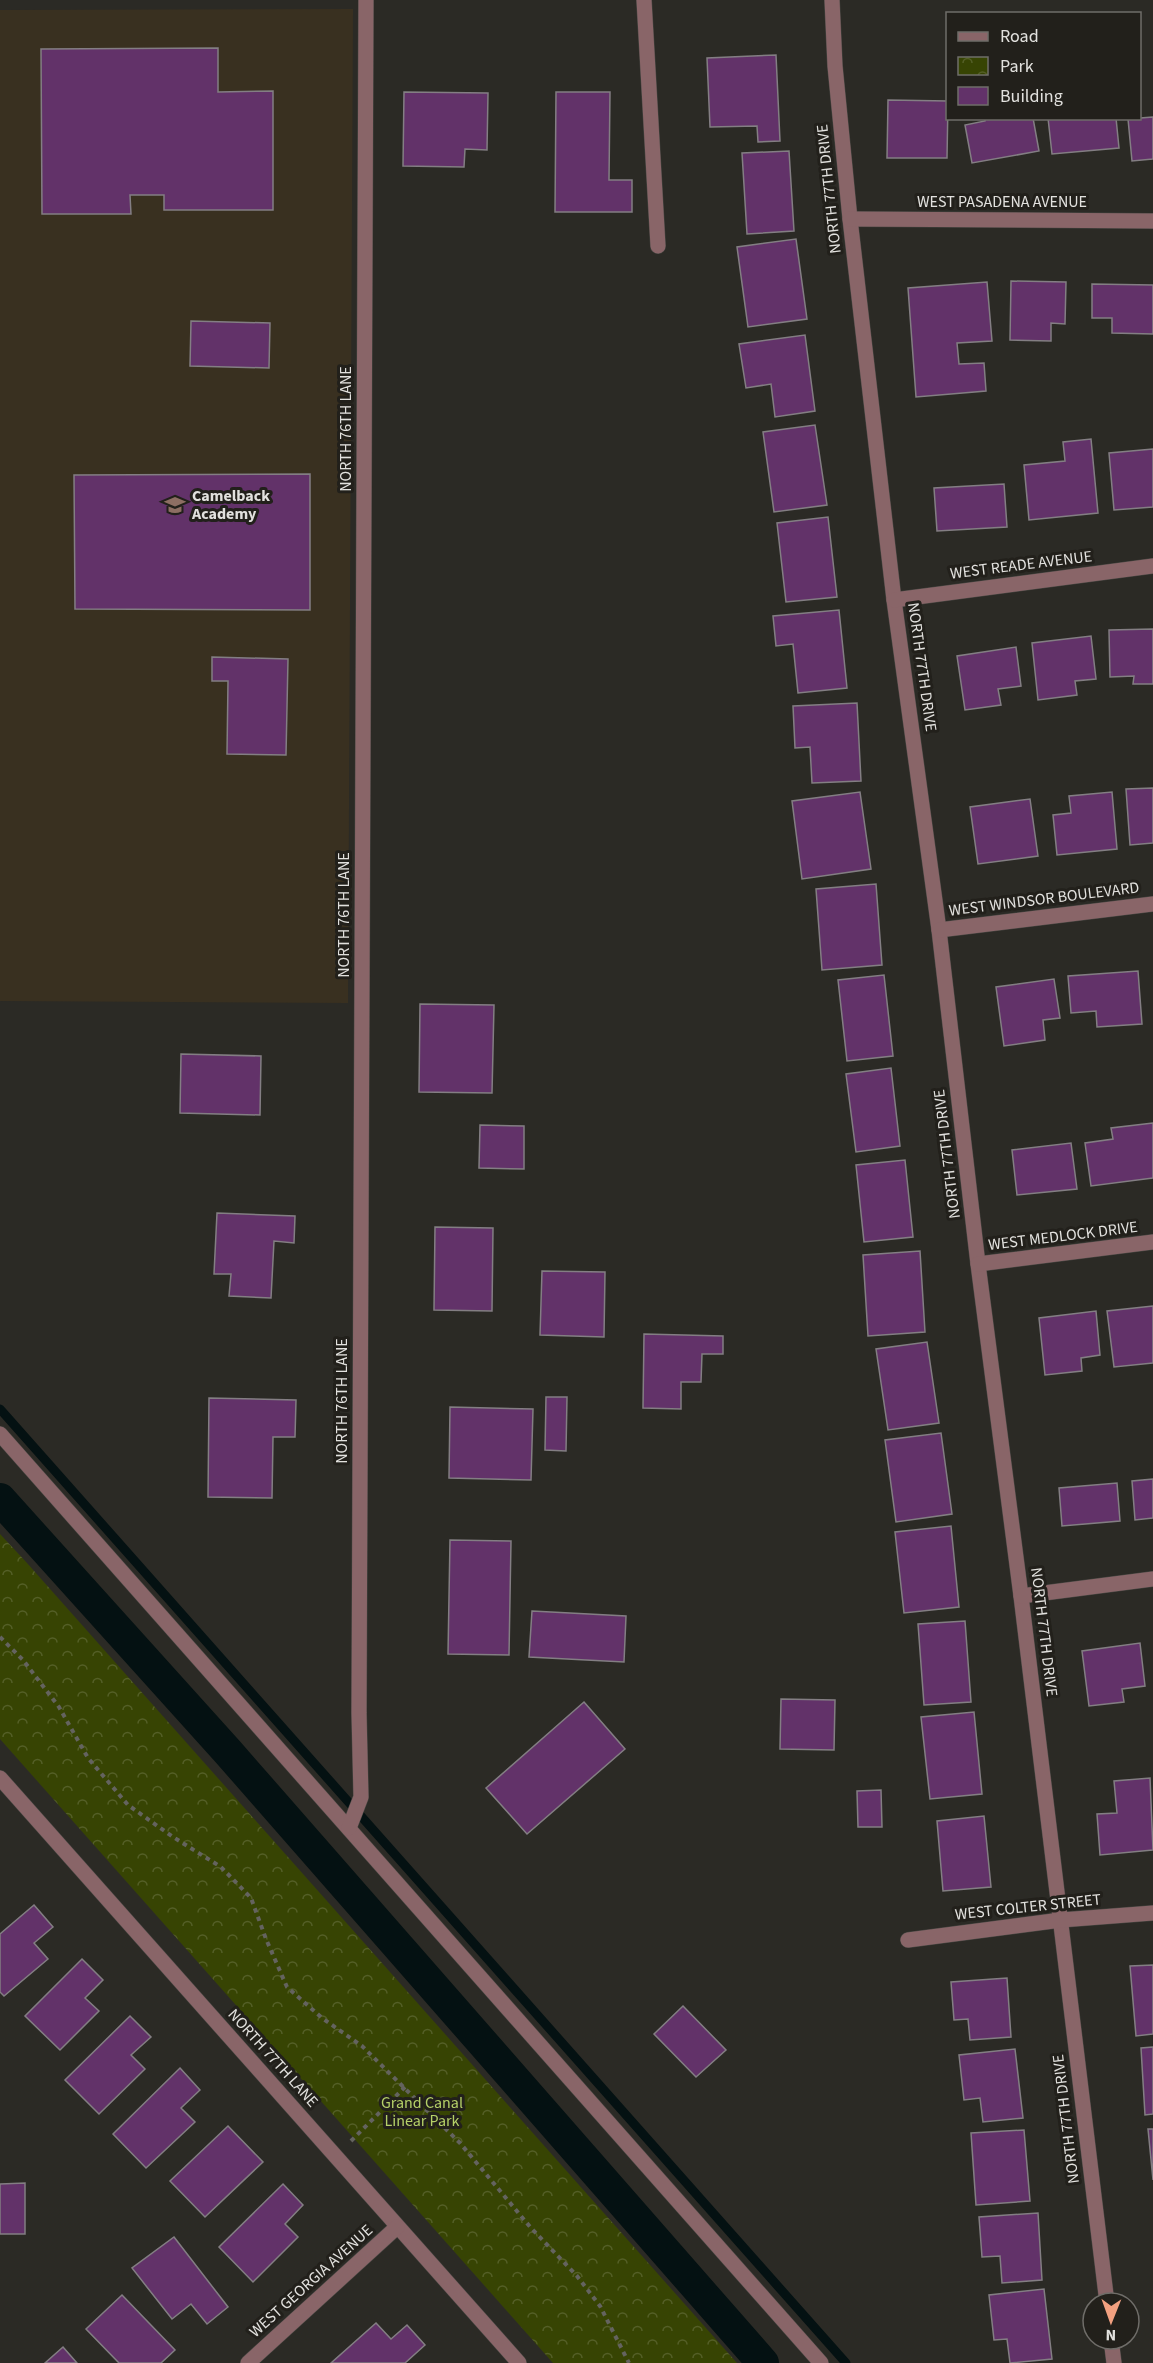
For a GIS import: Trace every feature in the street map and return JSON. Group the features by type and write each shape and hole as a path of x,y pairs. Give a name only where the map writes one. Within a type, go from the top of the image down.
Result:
{"street":[{"name":"NORTH 76TH LANE","path":"351,1823 362,1797 359,1761 359,1701 366,0"},
{"path":"644,0 658,246"},
{"name":"NORTH 77TH DRIVE","path":"832,0 835,66 850,219 894,600 939,930 978,1264 1022,1596 1106,2291"},
{"name":"WEST PASADENA AVENUE","path":"850,219 1153,221"},
{"name":"WEST READE AVENUE","path":"894,600 1153,566"},
{"name":"WEST WINDSOR BOULEVARD","path":"939,930 1153,904"},
{"name":"WEST MEDLOCK DRIVE","path":"978,1264 1153,1242"},
{"path":"0,1434 351,1823 821,2363"},
{"path":"1022,1596 1153,1579"},
{"name":"NORTH 77TH LANE","path":"0,1778 519,2363"},
{"name":"WEST COLTER STREET","path":"908,1940 1061,1920 1153,1913"},
{"name":"WEST GEORGIA AVENUE","path":"248,2363 397,2226"}],"path":[{"path":"0,1637 24,1660 59,1707 88,1758 128,1805 172,1837 221,1867 251,1898 287,1987 322,2018 362,2046 405,2086 460,2143 531,2228 577,2276 600,2306 629,2363"},
{"path":"336,2156 405,2086"}],"shaded area":[{"name":"Camelback Academy","path":"353,9 348,1003 0,1001 0,10"}],"green space":[{"name":"Grand Canal Linear Park","path":"0,1534 737,2363 553,2363 0,1739"}],"building":[{"path":"218,48 218,92 273,91 273,210 164,210 164,195 130,195 131,214 42,214 41,49"},
{"path":"776,55 780,141 758,142 757,126 710,127 707,58"},
{"path":"404,92 488,93 487,150 465,149 464,167 403,166"},
{"path":"556,92 610,92 609,180 632,180 632,212 555,212"},
{"path":"888,100 946,101 947,158 887,158"},
{"path":"1153,117 1153,159 1132,161 1128,120 1141,120 1141,118"},
{"path":"1033,120 1039,151 972,163 965,125 985,121"},
{"path":"1048,120 1116,120 1119,148 1052,154"},
{"path":"789,151 794,231 747,234 742,153"},
{"path":"796,239 807,319 748,327 737,247"},
{"path":"1011,281 1066,282 1065,324 1051,323 1051,341 1010,340"},
{"path":"987,282 992,341 957,343 959,364 984,363 986,391 916,397 908,288"},
{"path":"1092,284 1153,285 1153,334 1112,333 1112,318 1092,318"},
{"path":"191,321 270,323 269,368 190,366"},
{"path":"805,335 815,411 775,417 771,384 746,388 739,344"},
{"path":"815,425 827,505 774,512 763,432"},
{"path":"1091,439 1098,513 1029,520 1024,465 1065,461 1063,442"},
{"path":"1153,449 1153,507 1114,510 1109,453"},
{"path":"310,474 310,610 75,609 74,475"},
{"path":"1004,484 1007,527 937,531 934,488"},
{"path":"828,517 837,597 786,602 777,523"},
{"path":"839,610 847,688 798,693 793,644 776,646 773,616"},
{"path":"1153,629 1153,684 1133,684 1134,676 1110,677 1109,630"},
{"path":"1091,636 1096,679 1075,681 1077,695 1038,700 1032,643"},
{"path":"1016,647 1021,686 998,689 1001,705 965,710 957,656"},
{"path":"212,657 288,659 286,755 227,754 228,681 212,681"},
{"path":"857,703 861,781 812,783 810,747 795,748 793,706"},
{"path":"1153,788 1153,843 1130,845 1126,789"},
{"path":"860,792 871,869 802,879 792,801"},
{"path":"1112,792 1117,849 1057,855 1053,815 1071,813 1069,796"},
{"path":"1030,799 1038,856 978,864 970,807"},
{"path":"876,884 882,965 822,970 816,889"},
{"path":"1138,971 1142,1024 1097,1027 1096,1011 1071,1013 1068,976"},
{"path":"884,975 893,1056 847,1061 838,980"},
{"path":"1054,979 1060,1018 1043,1020 1045,1040 1004,1046 996,987"},
{"path":"420,1004 494,1005 492,1093 419,1092"},
{"path":"181,1054 261,1056 260,1115 180,1113"},
{"path":"891,1068 900,1146 856,1152 846,1074"},
{"path":"1153,1123 1153,1178 1091,1186 1085,1143 1113,1139 1111,1128"},
{"path":"480,1125 524,1126 524,1169 479,1168"},
{"path":"1071,1143 1077,1189 1017,1195 1012,1150"},
{"path":"905,1160 913,1237 864,1242 856,1165"},
{"path":"217,1213 295,1216 294,1243 274,1241 271,1298 229,1296 231,1274 214,1274"},
{"path":"435,1227 493,1228 492,1311 434,1310"},
{"path":"920,1251 925,1332 868,1336 863,1255"},
{"path":"542,1271 605,1272 604,1337 540,1335"},
{"path":"1153,1306 1153,1363 1114,1367 1107,1311"},
{"path":"1096,1311 1100,1355 1081,1358 1082,1371 1045,1375 1039,1318"},
{"path":"644,1334 723,1336 723,1354 702,1354 701,1382 681,1382 681,1409 643,1408"},
{"path":"927,1342 939,1423 888,1430 876,1349"},
{"path":"546,1397 567,1397 566,1451 545,1450"},
{"path":"209,1398 296,1400 295,1437 273,1437 272,1498 208,1497"},
{"path":"450,1407 533,1409 531,1480 449,1478"},
{"path":"941,1433 952,1514 896,1522 885,1440"},
{"path":"1153,1479 1153,1518 1135,1520 1132,1481"},
{"path":"1117,1483 1120,1521 1062,1526 1059,1488"},
{"path":"951,1526 959,1607 904,1613 895,1532"},
{"path":"450,1540 511,1541 509,1655 448,1654"},
{"path":"532,1611 626,1616 624,1662 529,1657"},
{"path":"965,1621 971,1702 924,1705 918,1624"},
{"path":"1140,1643 1145,1686 1122,1689 1124,1702 1089,1706 1082,1651"},
{"path":"781,1699 835,1700 834,1750 780,1749"},
{"path":"584,1702 625,1749 527,1834 486,1788"},
{"path":"974,1712 982,1794 930,1799 921,1717"},
{"path":"1150,1778 1153,1850 1100,1855 1097,1814 1117,1813 1114,1781"},
{"path":"881,1790 882,1827 858,1827 857,1791"},
{"path":"984,1816 991,1887 943,1891 937,1821"},
{"path":"34,1905 53,1927 34,1943 48,1959 4,1996 0,1992 0,1934"},
{"path":"82,1959 103,1980 85,1998 99,2011 60,2050 25,2016"},
{"path":"1153,1965 1153,2034 1136,2036 1130,1966"},
{"path":"1007,1978 1011,2037 970,2040 968,2019 954,2020 951,1982"},
{"path":"683,2006 726,2050 696,2077 654,2034"},
{"path":"130,2016 151,2037 131,2055 145,2069 99,2114 65,2080"},
{"path":"1153,2047 1153,2114 1145,2115 1141,2048"},
{"path":"1015,2049 1023,2118 983,2122 980,2098 964,2100 959,2055"},
{"path":"180,2068 200,2090 181,2108 195,2122 146,2168 113,2134"},
{"path":"228,2126 263,2162 205,2217 170,2181"},
{"path":"1148,2129 1153,2129 1153,2180"},
{"path":"1024,2130 1030,2201 976,2205 971,2133"},
{"path":"25,2183 25,2234 0,2234 0,2184"},
{"path":"283,2184 303,2205 285,2224 298,2237 253,2282 219,2247"},
{"path":"1038,2213 1042,2280 1002,2283 1000,2256 982,2257 979,2217"},
{"path":"174,2237 228,2307 207,2324 191,2304 172,2319 132,2268"},
{"path":"1044,2289 1052,2359 1010,2363 1007,2339 994,2340 989,2295"},
{"path":"122,2295 175,2350 161,2363 119,2363 86,2329"},
{"path":"376,2323 391,2339 407,2325 425,2345 405,2363 331,2363"},
{"path":"63,2347 77,2363 45,2363"}],"waterway":[{"path":"0,1409 846,2363"},
{"path":"0,1499 228,1752 763,2363"}],"place":[{"name":"Camelback Academy","path":"175,505"}]}
